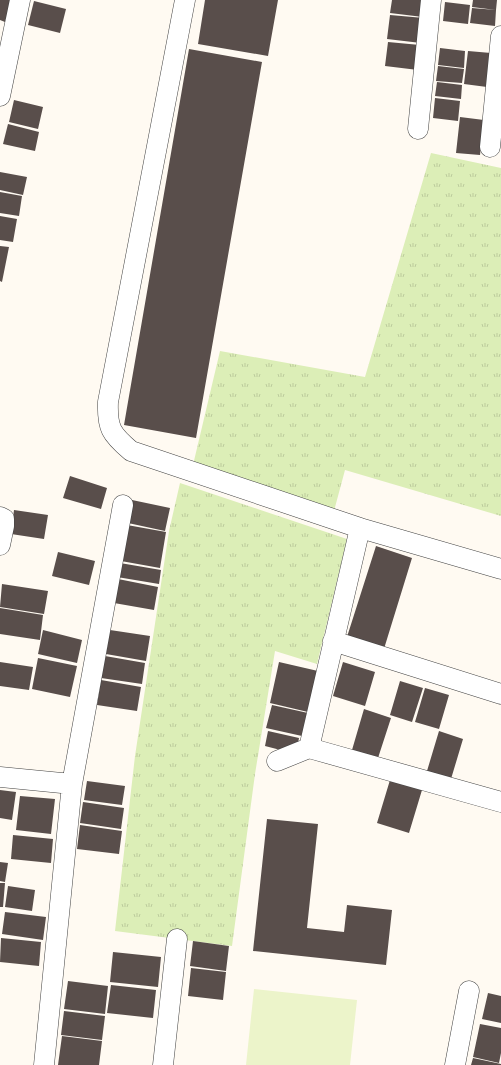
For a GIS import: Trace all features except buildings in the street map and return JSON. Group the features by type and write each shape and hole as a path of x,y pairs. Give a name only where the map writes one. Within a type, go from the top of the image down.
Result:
{"street":[{"path":"0,96 20,0"},
{"path":"185,0 108,402 107,417 110,430 118,440 131,450 360,528 501,569"},
{"path":"418,129 431,0"},
{"path":"490,147 501,36"},
{"path":"44,1065 72,784 123,505"},
{"path":"0,517 4,519 4,526 0,545"},
{"path":"309,748 360,528"},
{"path":"333,641 501,694"},
{"path":"277,761 309,748 501,802"},
{"path":"0,777 72,784"},
{"path":"162,1065 177,940"},
{"path":"455,1065 469,991"}],"green space":[{"path":"431,153 501,168 501,516 345,470 334,511 193,465 220,351 365,377"},
{"path":"180,483 347,539 317,664 275,651 255,774 232,946 115,931 135,756 169,531"},
{"path":"254,989 357,1000 350,1065 246,1065"}]}
